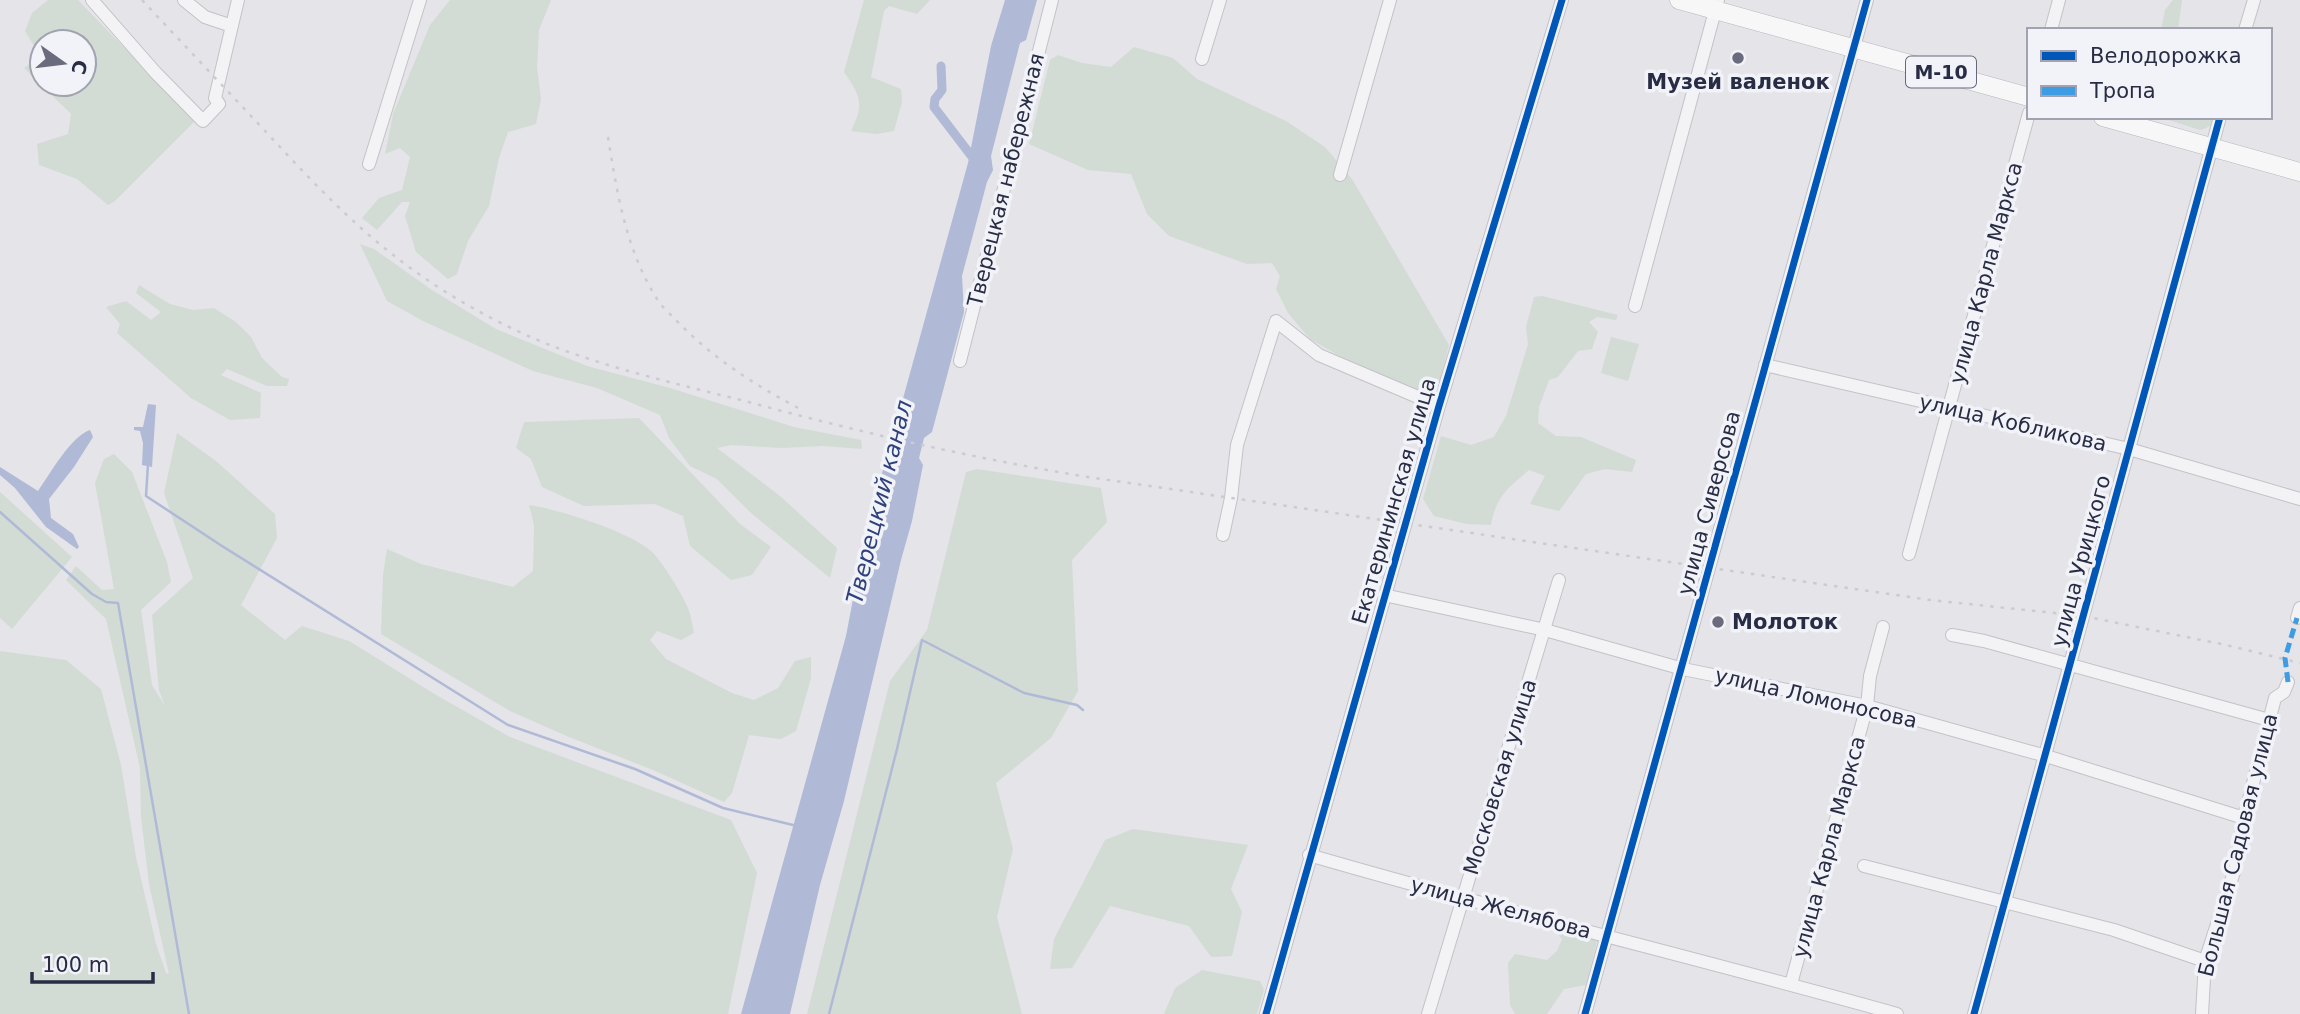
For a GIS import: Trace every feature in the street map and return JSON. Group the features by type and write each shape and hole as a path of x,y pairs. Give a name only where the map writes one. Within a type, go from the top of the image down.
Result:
{"highway":[{"name":"М-10","path":"1679,0 1716,5 1853,48 2027,96"},
{"path":"2110,119 2300,172"}],"street":[{"path":"92,0 157,74 203,121 219,104 215,98 238,0"},
{"path":"184,0 205,17 232,26"},
{"path":"369,164 420,0"},
{"name":"Тверецкая набережная","path":"960,360 1052,0"},
{"path":"1202,59 1220,0"},
{"path":"1340,175 1390,0"},
{"name":"Екатерининская улица","path":"1266,1014 1309,855 1439,406 1562,0"},
{"name":"улица Сиверсова","path":"1585,1014 1867,0"},
{"path":"2052,28 2059,0"},
{"path":"2246,28 2254,0"},
{"path":"1635,306 1716,5"},
{"name":"улица Карла Маркса","path":"1909,554 2027,119"},
{"name":"улица Урицкого","path":"1974,1014 2219,119"},
{"path":"1223,535 1231,498 1237,445 1276,321 1319,355 1439,406"},
{"name":"улица Кобликова","path":"1765,365 2129,449 2300,499"},
{"name":"Московская улица","path":"1428,1014 1559,580"},
{"name":"улица Ломоносова","path":"1384,595 1545,630 1682,669 1867,706 2046,756 2244,818"},
{"name":"улица Карла Маркса","path":"1791,984 1867,706 1870,676 1883,627"},
{"path":"1952,635 1984,641 2269,720"},
{"name":"Большая Садовая улица","path":"2202,1007 2205,961 2235,869 2244,818 2275,698 2284,692 2288,682"},
{"name":"улица Желябова","path":"1309,855 1462,899 1897,1014"},
{"path":"1864,866 2114,930 2205,961"},
{"path":"2202,1007 2209,1014"}],"shaded area":[{"path":"48,0 78,0 195,121 108,205 77,179 39,165 37,144 68,134 71,114 55,98 98,98 98,28 28,28 28,36 25,31 32,13"},
{"path":"450,0 551,0 539,30 537,67 541,99 536,124 508,132 499,158 489,206 468,241 457,274 448,279 416,252 405,216 410,202 402,202 377,230 362,218 379,198 402,190 410,157 400,148 385,154 393,114 430,25"},
{"path":"864,0 930,0 917,14 889,6 884,11 871,77 901,89 902,102 894,131 876,134 851,131 858,114 859,101 844,72"},
{"path":"2173,0 2182,0 2178,28 2161,28 2165,10"},
{"path":"1134,47 1173,58 1197,79 1286,121 1325,147 1352,179 1449,345 1440,381 1426,393 1350,362 1310,339 1288,313 1276,289 1280,276 1272,263 1247,264 1169,236 1147,214 1131,174 1088,170 1029,144 1050,60 1058,55 1082,63 1111,67"},
{"path":"2165,119 2215,119 2210,126 2200,130"},
{"path":"360,244 374,249 432,290 496,329 587,366 670,388 794,427 861,440 862,449 731,445 717,448 780,496 837,548 830,578 751,513 717,479 690,466 669,438 660,415 597,388 533,371 423,321 387,301"},
{"path":"139,285 170,304 193,310 214,308 236,322 251,337 262,358 282,377 289,379 287,386 267,386 227,369 221,375 261,393 260,418 230,420 191,398 117,333 120,324 106,307 126,301 151,320 161,312 136,293"},
{"path":"1542,296 1618,315 1616,320 1597,317 1589,322 1598,332 1592,349 1578,351 1558,377 1549,380 1539,407 1538,423 1556,436 1581,437 1636,460 1632,472 1605,469 1586,474 1559,511 1530,504 1545,476 1529,470 1500,500 1491,525 1467,524 1434,516 1423,499 1441,436 1471,445 1494,437 1506,416 1528,344 1526,327 1534,297"},
{"path":"1611,337 1639,344 1628,381 1601,373"},
{"path":"639,418 740,524 771,547 752,575 731,580 690,546 683,516 655,504 584,506 542,487 531,459 516,448 524,422"},
{"path":"177,433 216,461 275,514 277,538 241,605 285,640 302,626 349,641 510,737 731,820 757,873 728,1014 0,1014 0,651 66,660 101,689 121,765 136,857 156,944 166,973 169,974 149,884 141,817 140,768 106,619 66,580 76,566 102,590 114,589 95,483 104,459 114,454 132,472 167,562 171,582 141,610 152,685 165,706 159,690 152,615 193,578 164,493"},
{"path":"977,469 1101,488 1107,522 1072,560 1078,691 1051,738 996,783 1013,849 997,917 1022,1014 807,1014 890,681 927,630 966,472"},
{"path":"0,492 72,557 12,629 0,618"},
{"path":"529,505 577,517 615,531 646,547 655,555 690,612 694,633 681,640 657,631 650,640 666,659 732,693 754,700 778,688 795,661 811,657 811,678 796,731 781,739 749,735 732,793 724,802 510,711 381,634 383,575 387,549 421,564 513,587 533,571 534,525"},
{"path":"1133,829 1248,845 1231,889 1242,912 1232,956 1211,957 1189,926 1110,906 1072,968 1050,969 1054,939 1105,840"},
{"path":"1562,929 1586,934 1597,942 1586,985 1564,989 1547,1014 1515,1014 1510,1005 1508,963 1515,954 1547,960 1557,951 1562,939 1559,936"},
{"path":"1202,970 1260,981 1264,990 1257,1014 1164,1014 1175,988"}],"water":[{"name":"Тверецкий канал","path":"1005,0 1037,0 1026,40 1020,43 991,156 993,170 987,182 962,276 964,312 932,432 924,438 919,458 923,465 912,521 790,1014 741,1014 846,636 867,526 886,459 893,446 899,413 968,163 991,46"},
{"path":"148,404 156,405 152,467 142,465 143,443 140,431 134,430 134,427 143,427"},
{"path":"90,430 93,437 49,499 51,518 73,534 79,547 77,549 46,527 15,488 0,475 0,467 38,491 68,447"}],"waterway":[{"path":"941,66 942,90 935,99 934,107 976,162"},
{"path":"148,464 146,496 508,725 635,769 723,808 793,825"},
{"path":"0,512 92,594 106,602 118,603 189,1014"},
{"path":"829,1014 922,640 1024,693 1077,705 1083,710"}],"railway":[{"path":"142,0 311,180 392,254 449,294 491,318 555,347 601,363 873,434 1045,470 1930,600 2083,616 2300,663"},
{"path":"608,137 619,200 630,241 646,280 659,302 719,359 804,411"}],"marked path":[{"path":"2288,682 2285,658 2297,618"}],"cycle path":[{"path":"1266,1014 1439,406 1562,0"},
{"path":"1585,1014 1867,0"},
{"path":"1974,1014 2219,119"}],"place":[{"name":"Музей валенок","path":"1738,58"},
{"name":"Молоток","path":"1718,622"}]}
